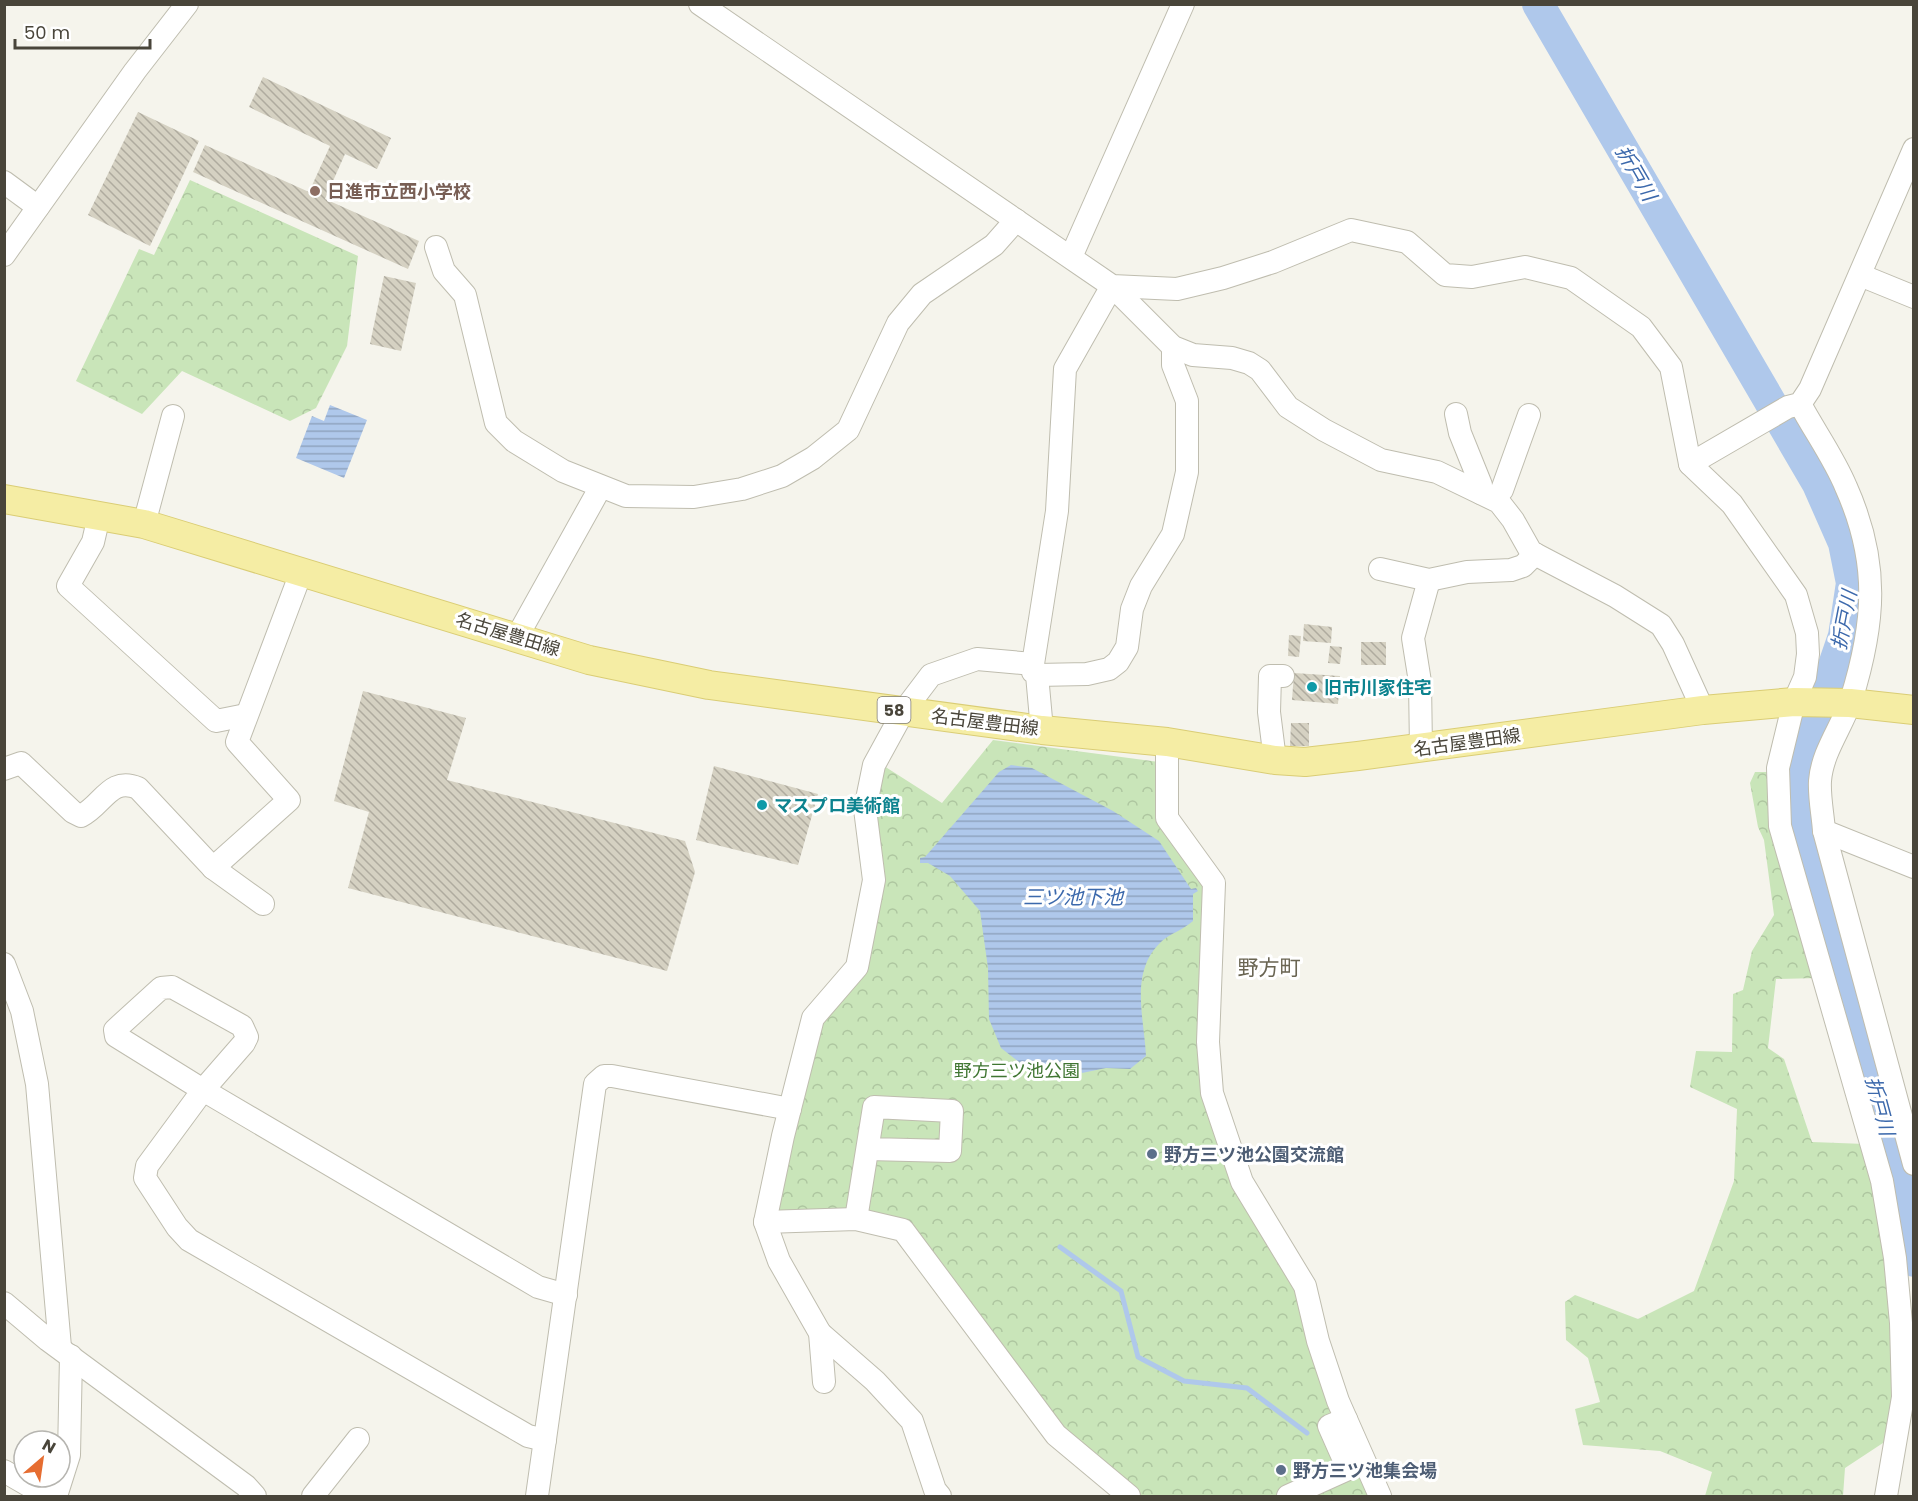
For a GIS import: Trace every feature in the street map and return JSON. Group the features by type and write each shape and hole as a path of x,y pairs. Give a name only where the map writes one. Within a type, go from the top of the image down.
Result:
{"main road":[{"name":"名古屋豊田線","path":"4,499 144,524 302,570 589,660 657,676 1042,730 1167,742 1275,760 1305,762 1421,749 1703,711 1798,702 1844,703 1914,710"}],"street":[{"path":"4,255 135,71 187,4"},
{"path":"700,4 1112,286 1173,347 1193,355 1232,358 1249,363 1260,370 1288,407 1324,430 1381,460 1437,472 1488,496 1502,490 1530,415"},
{"path":"1071,257 1183,4"},
{"path":"1690,464 1794,405 1810,389 1914,149"},
{"path":"4,182 38,207"},
{"path":"436,247 444,271 465,295 496,423 514,441 563,471 600,488 626,496 694,497 742,489 782,477 813,458 848,430 898,323 922,294 994,245 1016,220"},
{"path":"1112,286 1177,289 1273,262 1351,230 1407,242 1445,275 1472,277 1525,267 1570,278 1641,327 1671,367 1690,464 1732,504 1796,595 1807,633 1808,654 1801,692 1778,768 1780,826 1882,1181 1895,1258 1901,1323 1902,1397 1886,1497"},
{"path":"1860,275 1914,297"},
{"path":"1042,730 1035,669 1057,511 1065,369 1112,286"},
{"path":"940,1497 934,1490 912,1421 875,1381 820,1333 779,1261 765,1222 813,1018 857,967 874,880 865,810 873,765 903,712 931,675 977,659 1035,669 1087,674 1109,669 1118,662 1127,647 1131,609 1141,586 1173,534 1187,472 1187,401 1173,365 1173,347"},
{"path":"1794,405 1846,486 1857,513 1870,566 1871,587 1864,651 1844,703 1820,780 1824,831 1914,1164"},
{"path":"1456,414 1460,433 1481,485 1488,496 1513,520 1531,552 1615,596 1661,625 1673,644 1703,711"},
{"path":"144,524 173,416"},
{"path":"518,637 600,488"},
{"path":"99,516 93,542 68,586 216,721 246,715"},
{"path":"1380,569 1430,580 1467,572 1511,570 1523,566 1535,554"},
{"path":"213,868 289,800 237,742 302,570"},
{"path":"1421,749 1420,682 1413,638 1430,580"},
{"path":"1275,760 1269,712 1270,676 1283,676"},
{"path":"1167,742 1167,818 1214,883 1208,1042 1212,1092 1242,1182 1305,1286 1318,1341 1346,1419 1380,1497"},
{"path":"4,770 21,763 73,813 81,816 118,785 127,784 138,788 213,868 263,904"},
{"path":"1824,831 1914,867"},
{"path":"4,964 22,1011 37,1084 66,1351 69,1455 56,1497"},
{"path":"545,1440 528,1436 189,1240 177,1227 144,1178 147,1166 203,1090 247,1037 242,1026 172,987 161,988 115,1030 116,1036 203,1090 538,1287 566,1295"},
{"path":"537,1497 595,1084 604,1076 790,1109"},
{"path":"856,1219 869,1149"},
{"path":"765,1222 856,1219 903,1230 1056,1435 1129,1497"},
{"path":"4,1303 246,1486 255,1497"},
{"path":"820,1333 824,1382"},
{"path":"1287,1497 1348,1469 1329,1426 1346,1419"},
{"path":"313,1497 358,1439"},
{"path":"4,1470 47,1497"}],"green space":[{"path":"190,180 358,256 347,346 316,408 290,421 182,371 142,414 76,381 139,249 154,255"},
{"name":"野方三ツ池公園","path":"993,740 1159,762 1156,819 1206,886 1199,1044 1297,1293 1370,1496 1142,1496 1057,1424 909,1222 777,1214 819,1021 862,968 871,811 884,766 942,803"},
{"path":"1755,772 1771,772 1819,978 1776,979 1768,1048 1784,1059 1812,1142 1865,1144 1876,1181 1898,1392 1886,1441 1845,1468 1843,1496 1705,1496 1712,1472 1660,1451 1583,1445 1575,1409 1600,1402 1588,1358 1566,1340 1565,1302 1575,1295 1638,1319 1694,1291 1734,1181 1737,1109 1690,1087 1696,1051 1732,1052 1733,994 1743,990 1752,951 1774,915 1764,840 1758,827 1750,783"}],"water":[{"path":"330,405 367,420 344,478 296,458 312,416 324,421"},
{"name":"三ツ池下池","path":"1011,765 1032,768 1113,811 1159,841 1191,889 1196,888 1198,891 1193,894 1193,921 1162,941 1145,966 1141,1010 1146,1056 1130,1069 1106,1068 1082,1073 1078,1060 1058,1062 1058,1073 1028,1069 1001,1048 989,1019 988,968 980,911 950,876 928,863 920,863 920,858 925,857 999,772"}],"building":[{"path":"263,77 391,138 377,169 345,154 325,199 419,241 408,269 193,172 205,145 309,192 330,146 249,107"},
{"path":"138,112 199,141 150,246 88,215"},
{"path":"384,276 416,283 401,351 370,344"},
{"path":"1304,624 1332,627 1331,643 1303,641"},
{"path":"1289,635 1301,636 1299,657 1288,656"},
{"path":"1361,642 1386,642 1386,665 1361,665"},
{"path":"1330,646 1342,647 1340,664 1328,663"},
{"path":"1294,673 1340,676 1338,704 1292,700"},
{"path":"363,691 466,718 447,780 685,841 695,872 667,971 348,888 369,812 334,801"},
{"path":"1291,723 1309,723 1309,746 1290,746"},
{"path":"714,766 818,794 798,865 696,840"}],"waterway":[{"name":"折戸川","path":"1538,4 1818,484 1844,543 1852,583 1844,636 1797,774 1800,816 1853,1018 1892,1153 1907,1217 1914,1261"},
{"path":"1060,1247 1121,1291 1138,1357 1184,1381 1247,1388 1307,1433"}],"place":[{"name":"日進市立西小学校","path":"315,191"},
{"name":"旧市川家住宅","path":"1312,687"},
{"name":"マスプロ美術館","path":"762,805"},
{"name":"野方三ツ池公園交流館","path":"1152,1154"},
{"name":"野方三ツ池集会場","path":"1281,1470"}],"district":[{"name":"野方町","path":"1269,967"}]}
